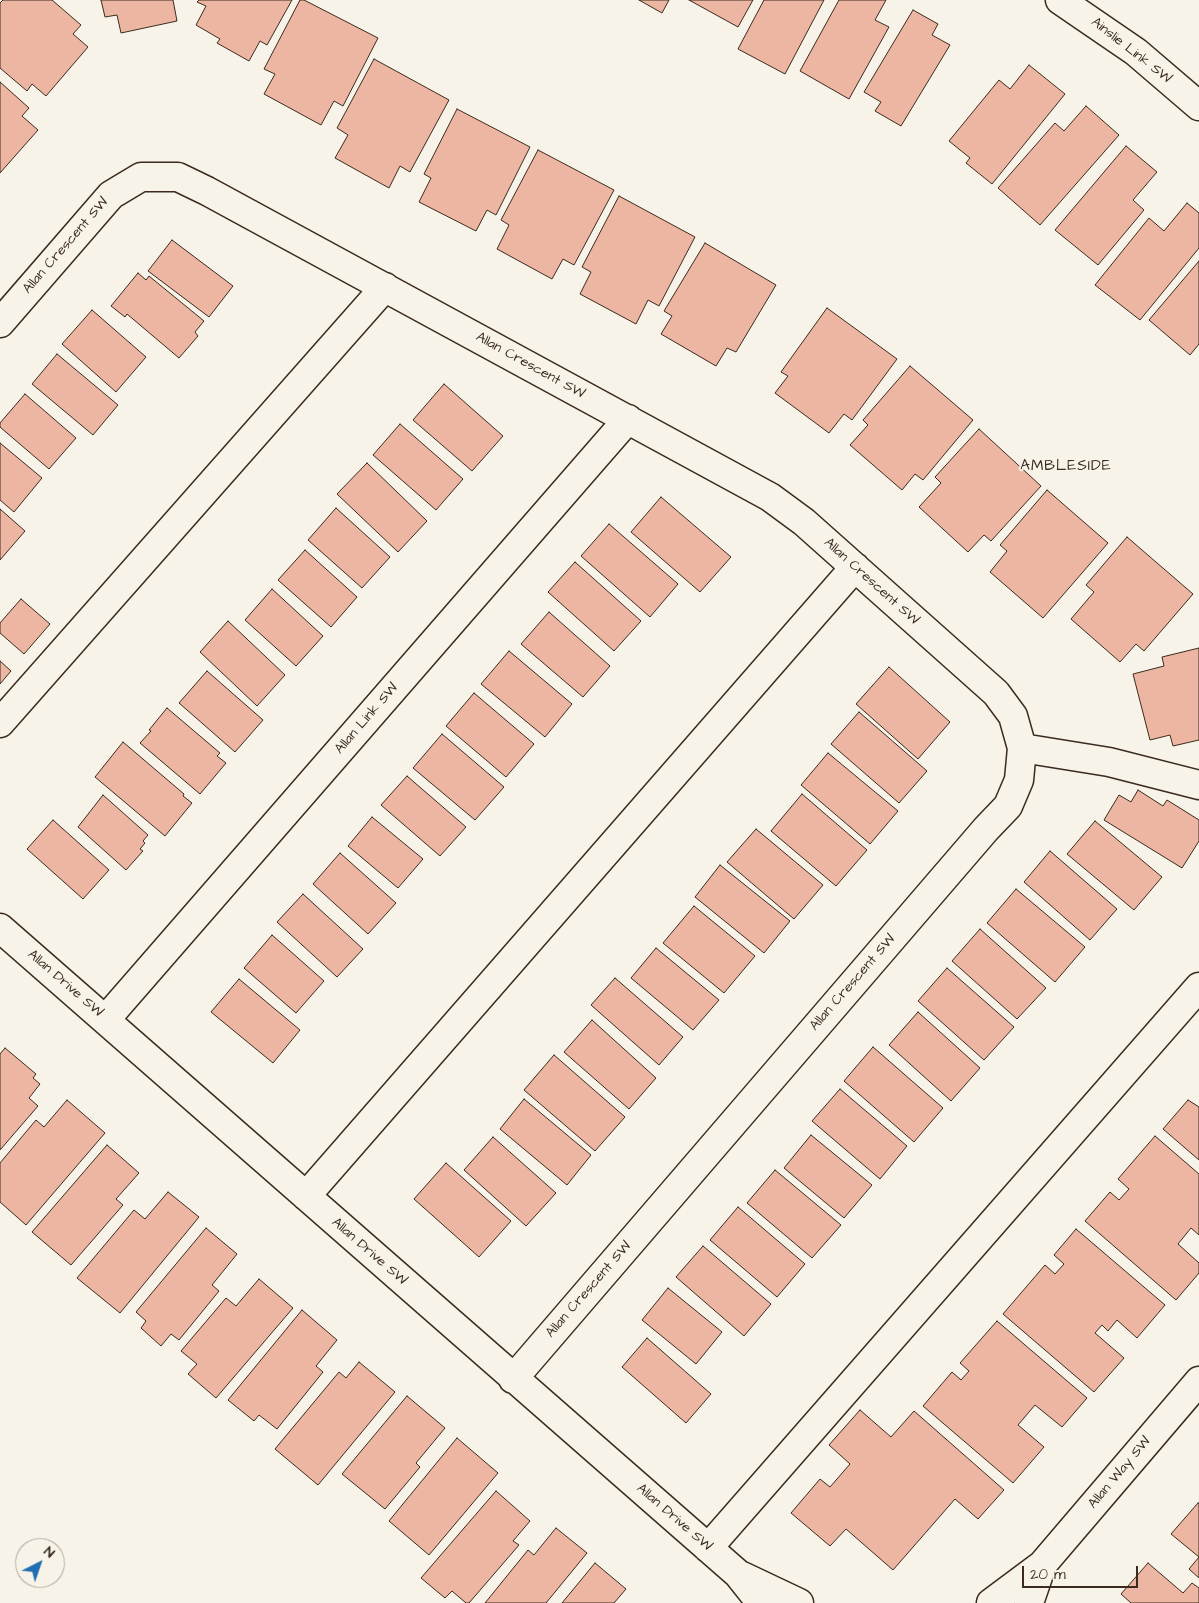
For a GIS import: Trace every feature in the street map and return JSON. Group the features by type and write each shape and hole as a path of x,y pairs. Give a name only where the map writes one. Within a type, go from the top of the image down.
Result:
{"street":[{"name":"Ainslie Link SW","path":"1060,0 1136,52 1199,106"},
{"name":"Allan Crescent SW","path":"0,323 111,195 141,177 178,177 385,287 770,497 804,522 996,693 1013,716 1022,748 1019,780 1008,806 980,836 513,1378"},
{"path":"0,723 385,287"},
{"name":"Allan Link SW","path":"106,1020 628,419"},
{"path":"306,1196 855,567"},
{"path":"1022,748 1109,762 1199,785"},
{"name":"Allan Drive SW","path":"0,928 738,1574 760,1603"},
{"path":"708,1548 1199,987"},
{"name":"Allan Way SW","path":"991,1603 1042,1565 1199,1381"},
{"name":"Allan Way SW","path":"1029,1603 1042,1565"},
{"name":"Allan Drive SW","path":"738,1574 799,1603"}],"building":[{"path":"3,0 52,0 81,25 73,34 88,47 46,96 32,84 27,91 0,68 0,3"},
{"path":"101,0 173,0 177,21 121,33 117,15 105,17"},
{"path":"199,0 292,0 267,45 260,41 249,61 217,43 220,39 196,25 206,6 197,2"},
{"path":"300,0 304,0 378,38 343,106 334,101 321,125 264,94 275,74 264,69"},
{"path":"639,0 669,0 662,13"},
{"path":"689,0 753,0 738,27"},
{"path":"764,0 824,0 785,74 738,49"},
{"path":"839,0 886,0 875,20 889,27 849,99 800,71"},
{"path":"913,10 938,24 932,35 950,45 901,126 875,111 881,102 864,92"},
{"path":"374,59 449,100 410,172 400,166 389,188 335,158 348,135 337,128"},
{"path":"1029,65 1065,94 992,184 966,163 970,158 949,141 999,80 1010,89"},
{"path":"0,82 29,108 22,116 38,130 0,173"},
{"path":"1086,106 1119,135 1040,225 998,188 1055,123 1064,131"},
{"path":"457,109 530,147 496,215 487,210 476,231 419,202 431,178 424,174"},
{"path":"1126,146 1157,172 1133,200 1144,210 1098,265 1055,230"},
{"path":"538,150 614,190 574,265 563,259 552,279 497,249 509,225 501,220"},
{"path":"619,196 695,237 659,306 648,300 636,324 580,294 591,272 582,267"},
{"path":"1187,203 1199,213 1199,248 1140,320 1095,285 1149,218 1164,231"},
{"path":"172,240 233,286 209,317 148,271"},
{"path":"705,243 776,285 736,352 727,348 716,366 661,334 672,316 664,311"},
{"path":"1199,261 1199,344 1190,355 1149,320"},
{"path":"138,273 146,280 149,276 204,321 195,332 198,336 179,358 127,314 125,317 111,306"},
{"path":"827,308 897,359 852,420 844,414 829,433 775,393 788,376 781,372"},
{"path":"92,310 146,357 116,392 62,344"},
{"path":"57,354 118,405 93,435 32,384"},
{"path":"910,366 973,420 923,480 915,474 902,490 850,445 868,425 863,420"},
{"path":"444,384 503,436 472,471 413,420"},
{"path":"25,394 76,438 49,469 0,427 0,423"},
{"path":"400,424 463,479 436,510 373,455"},
{"path":"979,429 1041,486 991,541 984,535 968,552 919,507 941,483 935,477"},
{"path":"0,443 42,478 14,512 0,500"},
{"path":"367,463 427,521 398,552 337,494"},
{"path":"1047,490 1108,543 1043,618 990,572 1007,551 1000,545"},
{"path":"661,497 731,557 700,592 631,532"},
{"path":"336,508 390,557 362,588 308,540"},
{"path":"0,509 25,531 0,560"},
{"path":"609,524 678,584 650,617 581,556"},
{"path":"1127,537 1193,594 1144,651 1136,644 1120,662 1071,619 1094,592 1086,585"},
{"path":"305,550 357,597 331,627 278,580"},
{"path":"575,562 641,621 614,651 548,592"},
{"path":"272,589 323,636 296,666 245,620"},
{"path":"21,599 50,624 24,654 0,633 0,623"},
{"path":"549,612 610,666 583,697 521,644"},
{"path":"228,621 285,675 257,706 200,652"},
{"path":"1199,648 1199,740 1173,746 1170,735 1150,740 1133,674 1164,666 1162,657"},
{"path":"509,651 572,704 545,737 481,684"},
{"path":"0,661 11,671 0,684"},
{"path":"889,667 950,722 918,759 856,704"},
{"path":"207,671 263,720 235,752 179,703"},
{"path":"474,693 534,744 506,777 446,726"},
{"path":"167,708 220,753 217,756 226,763 200,794 140,743"},
{"path":"859,712 927,771 899,803 831,744"},
{"path":"442,734 504,787 475,820 413,768"},
{"path":"123,742 192,803 165,836 95,777"},
{"path":"828,753 898,811 870,844 801,785"},
{"path":"407,776 466,827 440,856 381,805"},
{"path":"1138,790 1163,806 1167,800 1199,820 1199,841 1182,868 1104,820 1119,795 1131,802"},
{"path":"802,794 867,850 836,886 771,831"},
{"path":"103,795 148,835 140,849 143,851 126,870 78,827"},
{"path":"372,817 423,859 398,888 348,846"},
{"path":"53,820 109,870 83,899 27,849"},
{"path":"1095,821 1162,877 1134,910 1067,854"},
{"path":"756,829 823,885 794,919 727,862"},
{"path":"1050,851 1117,909 1090,940 1024,882"},
{"path":"340,853 396,903 368,934 313,884"},
{"path":"720,865 790,921 764,953 695,897"},
{"path":"1016,889 1085,947 1055,982 987,923"},
{"path":"303,894 363,949 337,977 277,922"},
{"path":"694,906 755,956 724,993 663,943"},
{"path":"980,929 1046,988 1017,1019 952,961"},
{"path":"272,935 324,981 296,1013 244,968"},
{"path":"656,948 719,1000 693,1030 631,978"},
{"path":"947,968 1014,1027 984,1060 918,1001"},
{"path":"615,978 683,1037 659,1065 591,1005"},
{"path":"239,979 300,1030 273,1063 211,1012"},
{"path":"918,1012 980,1068 951,1101 889,1045"},
{"path":"592,1020 656,1078 629,1109 564,1052"},
{"path":"873,1047 943,1108 914,1142 844,1081"},
{"path":"5,1048 36,1074 33,1078 40,1084 29,1098 38,1106 0,1150 0,1054"},
{"path":"554,1055 625,1117 595,1151 524,1090"},
{"path":"840,1089 907,1146 880,1179 812,1121"},
{"path":"524,1099 591,1155 567,1185 500,1129"},
{"path":"67,1100 105,1133 26,1225 0,1202 0,1163 36,1120 44,1127"},
{"path":"1188,1100 1199,1107 1199,1160 1163,1129"},
{"path":"811,1135 872,1185 844,1218 784,1168"},
{"path":"1155,1136 1199,1174 1199,1235 1191,1228 1178,1244 1199,1263 1199,1273 1176,1300 1085,1221 1110,1192 1119,1200 1129,1189 1118,1179"},
{"path":"493,1137 556,1193 526,1226 464,1170"},
{"path":"107,1145 139,1173 116,1199 123,1205 71,1265 32,1232"},
{"path":"446,1163 511,1221 479,1257 414,1199"},
{"path":"775,1170 841,1225 812,1258 747,1203"},
{"path":"168,1192 199,1217 120,1313 77,1278 134,1210 145,1219"},
{"path":"738,1207 805,1264 777,1297 710,1240"},
{"path":"206,1228 237,1254 212,1285 219,1291 179,1340 171,1334 161,1346 141,1328 146,1321 136,1312"},
{"path":"1076,1229 1165,1305 1137,1338 1117,1320 1108,1331 1102,1325 1095,1333 1124,1358 1094,1392 1003,1314 1045,1265 1055,1274 1064,1264 1054,1255"},
{"path":"703,1246 771,1304 744,1336 676,1277"},
{"path":"259,1279 293,1308 216,1398 188,1374 197,1364 181,1351 226,1298 236,1306"},
{"path":"668,1288 722,1332 696,1364 642,1320"},
{"path":"302,1310 337,1340 316,1366 323,1372 277,1429 259,1415 254,1421 228,1400"},
{"path":"997,1321 1087,1398 1062,1427 1035,1405 1018,1425 1044,1447 1013,1483 923,1406 952,1372 961,1380 969,1371 960,1363"},
{"path":"647,1338 711,1394 686,1423 622,1367"},
{"path":"359,1362 395,1392 318,1485 275,1449 339,1372 346,1378"},
{"path":"407,1396 445,1428 416,1463 420,1467 385,1509 342,1474"},
{"path":"860,1410 891,1437 914,1411 1004,1490 978,1519 955,1499 893,1570 846,1529 830,1546 791,1513 820,1479 830,1487 850,1464 829,1445"},
{"path":"457,1438 498,1473 429,1555 389,1521"},
{"path":"496,1491 530,1521 513,1541 519,1545 469,1603 466,1603 452,1591 445,1598 421,1578"},
{"path":"1199,1503 1199,1557 1171,1534"},
{"path":"556,1528 587,1553 546,1603 485,1603 528,1550 534,1555"},
{"path":"1199,1557 1199,1578 1189,1569"},
{"path":"595,1563 626,1589 614,1603 562,1603"},
{"path":"1148,1563 1183,1593 1192,1583 1199,1588 1199,1603 1131,1603 1121,1594"}],"district":[{"name":"AMBLESIDE","path":"1066,467"}]}
